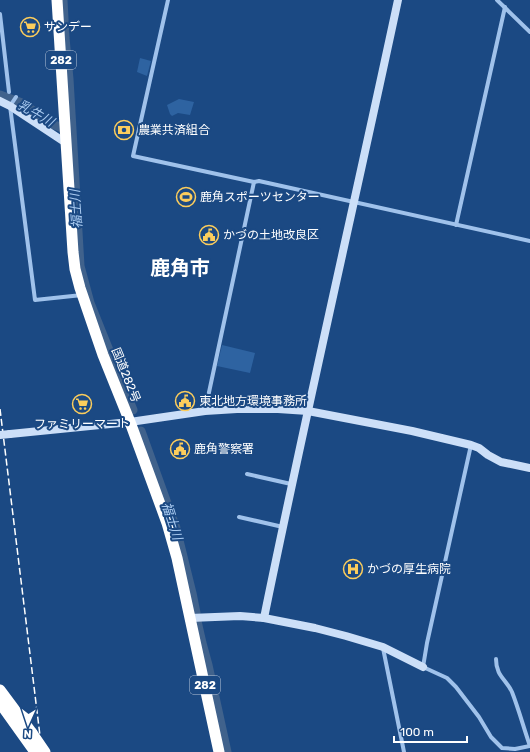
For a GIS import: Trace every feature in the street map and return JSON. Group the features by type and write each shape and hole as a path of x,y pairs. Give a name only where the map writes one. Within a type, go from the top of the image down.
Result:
{"highway":[{"name":"国道282号","path":"57,0 75,269 82,295 108,367 167,523 177,558 220,752"},
{"path":"0,690 32,732 38,751"},
{"path":"0,703 38,751"}],"street":[{"path":"168,0 133,156 254,182 259,181 530,241"},
{"path":"264,618 398,0"},
{"path":"497,0 530,32"},
{"path":"456,224 505,7"},
{"path":"0,14 9,92"},
{"path":"16,97 11,105 35,300 82,295"},
{"path":"0,101 11,105 66,140"},
{"path":"205,411 254,182"},
{"path":"0,435 130,422 205,411 278,409 308,411 412,431 471,445 479,448 501,462 530,468"},
{"path":"423,667 471,445"},
{"path":"246,474 292,484"},
{"path":"239,517 283,527"},
{"path":"190,618 240,616 264,618 315,628 382,647 447,678 456,686 501,750 530,746 511,691 498,672 496,659"},
{"path":"382,647 404,752"}],"shaded area":[{"path":"140,58 151,61 147,76 137,72"},
{"path":"179,99 194,102 190,115 178,113 172,116 170,114 167,105"},
{"path":"222,345 255,353 250,373 217,366"}],"waterway":[{"name":"福士川","path":"63,0 80,266 90,303 133,410"},
{"name":"乳牛川","path":"0,95 22,103 52,124 70,131"},
{"name":"福士川","path":"141,431 176,528 196,613"},
{"name":"福士川","path":"197,621 227,752"}],"railway":[{"path":"0,409 42,752"}],"place":[{"name":"サンデー","path":"30,27"},
{"name":"農業共済組合","path":"124,130"},
{"name":"鹿角スポーツセンター","path":"186,197"},
{"name":"かづの土地改良区","path":"209,235"},
{"name":"東北地方環境事務所","path":"185,401"},
{"name":"ファミリーマート","path":"82,404"},
{"name":"鹿角警察署","path":"180,449"},
{"name":"かづの厚生病院","path":"353,569"}],"district":[{"name":"鹿角市","path":"180,268"}]}
